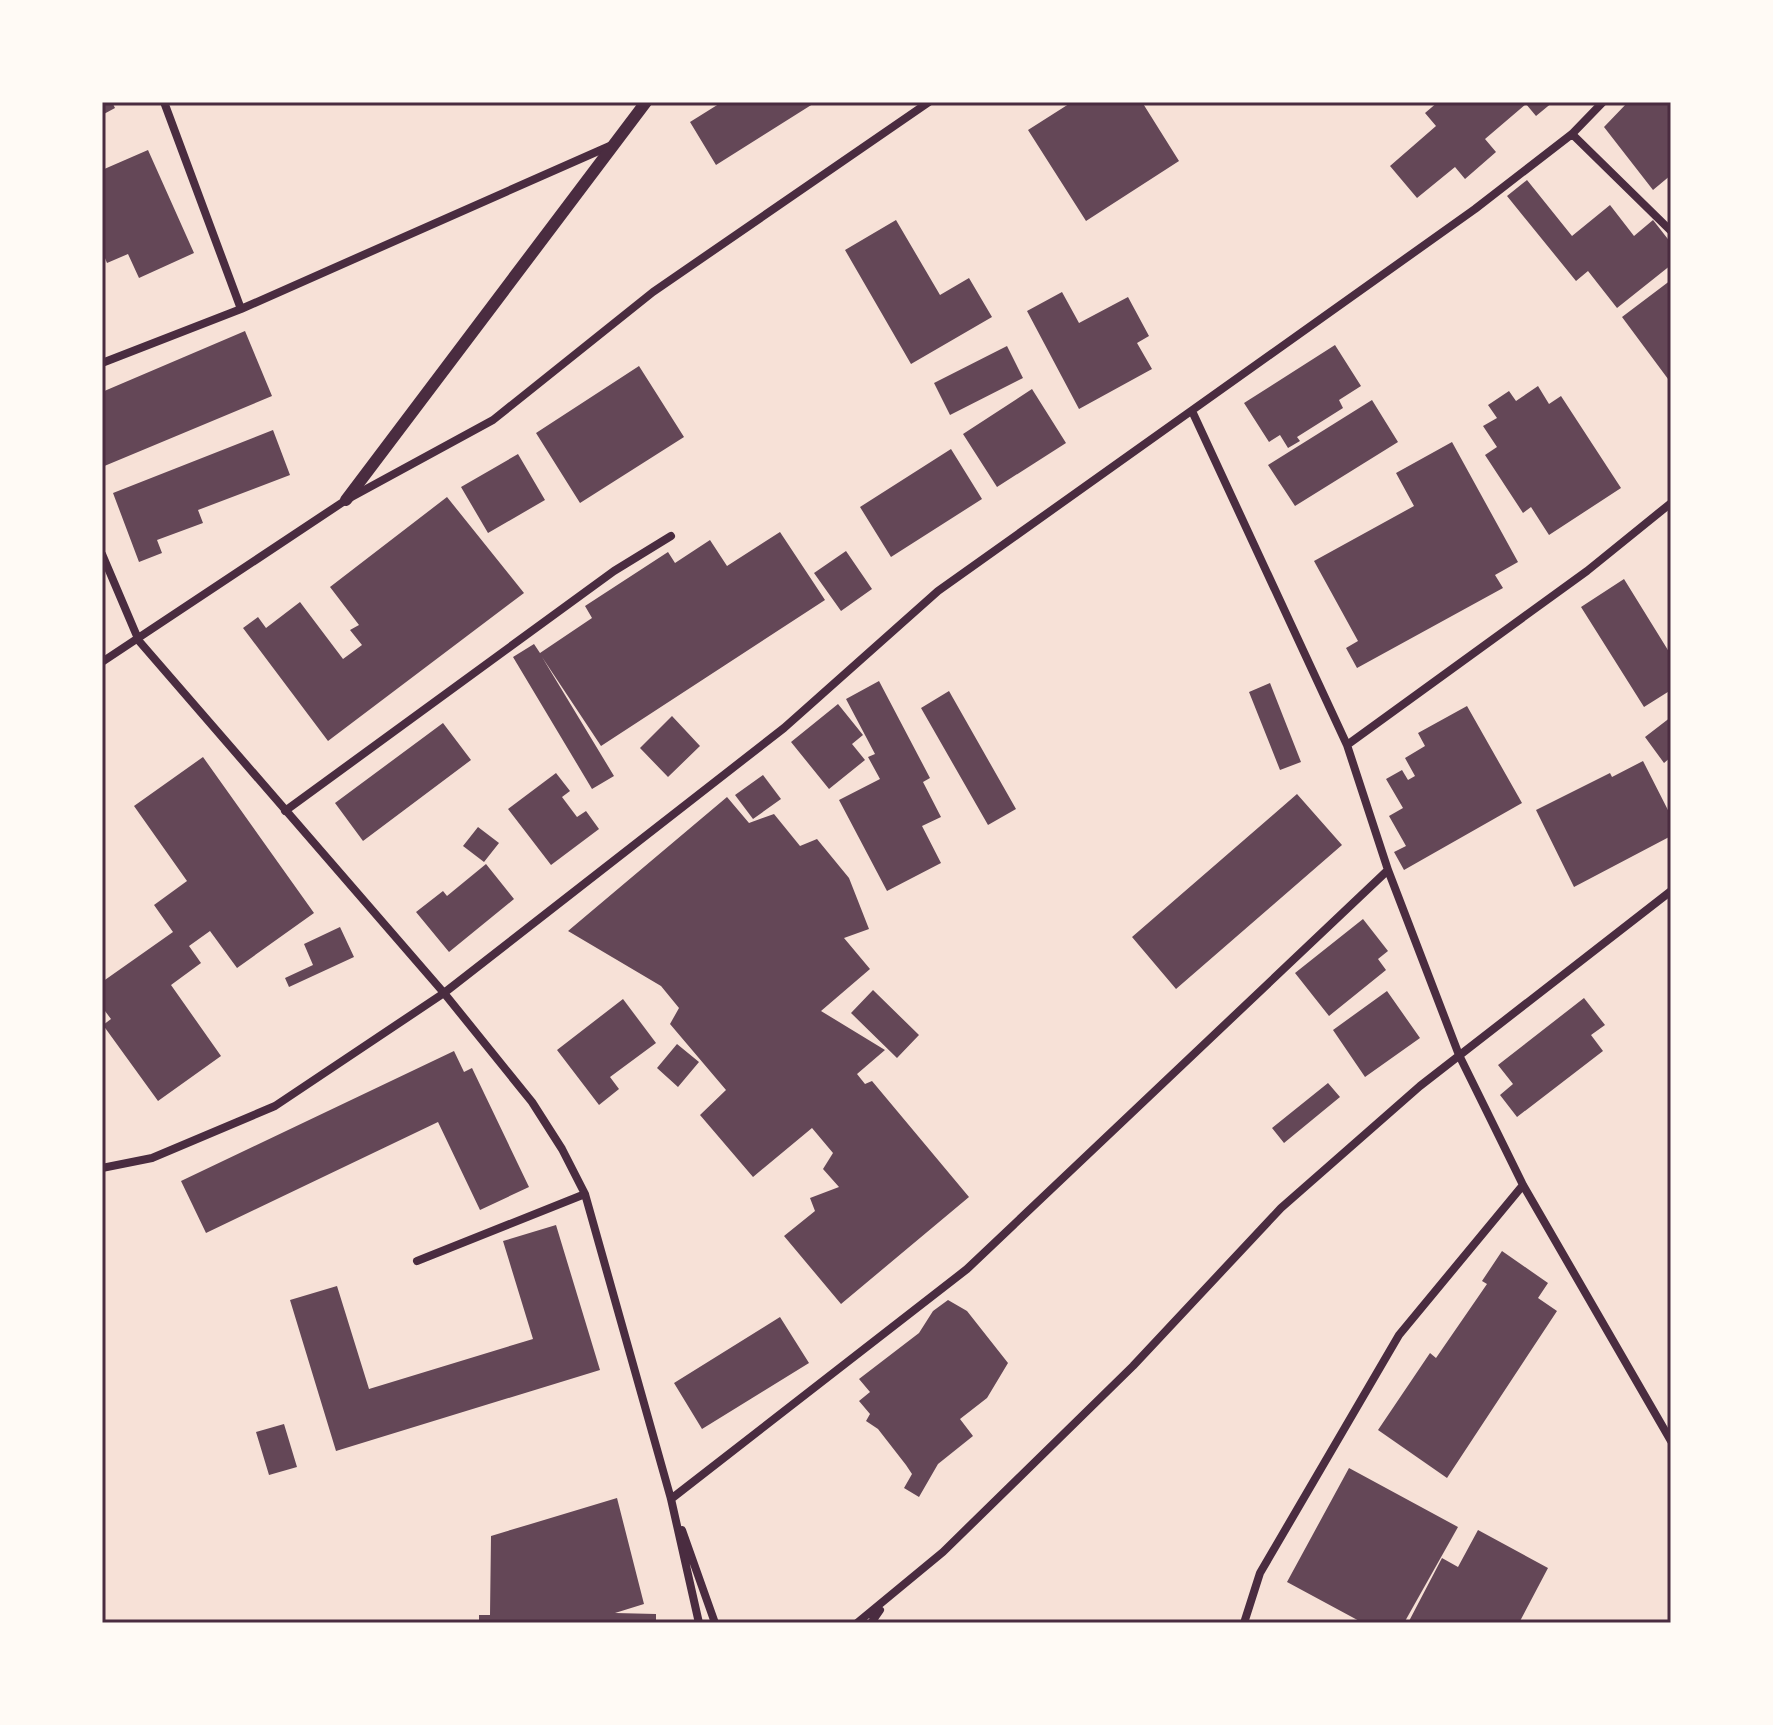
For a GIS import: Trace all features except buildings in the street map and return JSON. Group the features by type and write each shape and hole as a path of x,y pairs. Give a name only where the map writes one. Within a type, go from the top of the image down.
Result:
{"street":[{"path":"164,102 241,309"},
{"path":"346,500 646,102"},
{"path":"102,662 139,641 346,500 493,420 653,292 929,102"},
{"path":"102,1168 152,1158 275,1106 444,993 784,728 938,591 1475,209 1572,134 1603,102"},
{"path":"1572,134 1671,231"},
{"path":"102,363 241,309 612,145"},
{"path":"1192,411 1347,745 1388,870 1459,1055 1523,1185 1671,1441"},
{"path":"1347,745 1587,571 1671,503"},
{"path":"285,811 614,571 671,536"},
{"path":"102,554 139,641 444,993 532,1102 562,1149 585,1194 671,1499 699,1623"},
{"path":"671,1499 967,1269 1388,870"},
{"path":"857,1623 885,1603 943,1552 1133,1366 1281,1208 1459,1055 1671,891"},
{"path":"1244,1623 1260,1573 1399,1335 1523,1185"},
{"path":"417,1261 585,1194"},
{"path":"671,1499 715,1623"},
{"path":"871,1623 885,1603"}]}
